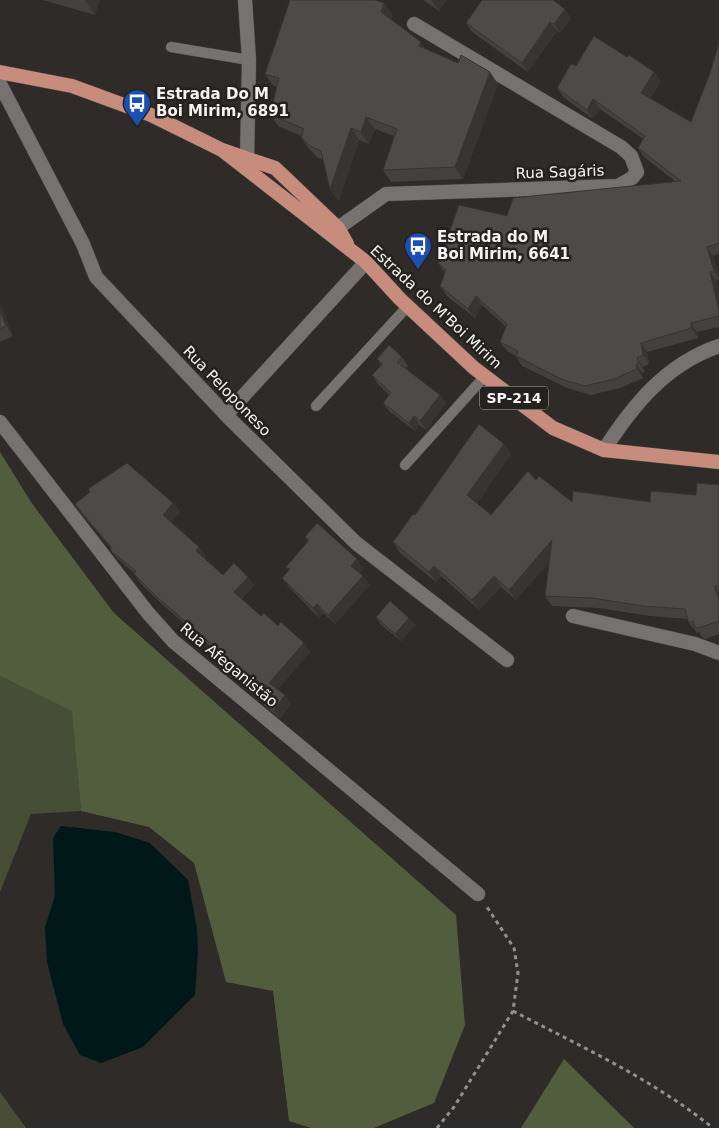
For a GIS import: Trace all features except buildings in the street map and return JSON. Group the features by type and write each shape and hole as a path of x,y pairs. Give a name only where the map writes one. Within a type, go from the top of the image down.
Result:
{"main road":[{"name":"Estrada do M'Boi Mirim","path":"0,72 72,86 151,115 222,150 275,168 338,228 352,251"},
{"name":"Estrada do M'Boi Mirim","path":"222,150 366,262 408,306 484,376 553,428 604,450 719,462"}],"street":[{"path":"245,0 249,60 247,159"},
{"name":"Rua Sagáris","path":"338,228 386,194 618,186 632,178 636,172 631,156 621,147 414,24"},
{"name":"Rua Peloponeso","path":"0,84 83,244 96,277 226,415 356,544 507,660"},
{"path":"226,415 366,262"},
{"path":"604,450 627,414 653,385 689,359 719,346"},
{"name":"Rua Afeganistão","path":"0,422 148,612 173,641 478,894"},
{"path":"572,616 695,644 719,654"}],"lane":[{"path":"171,47 249,60"},
{"path":"316,406 408,306"},
{"path":"405,465 484,376"}],"path":[{"path":"438,1128 454,1107 513,1012 518,973 514,948 478,894"},
{"path":"513,1012 628,1070 687,1107 713,1128"}],"green space":[{"path":"0,452 31,502 114,613 456,915 465,1025 434,1103 374,1128 311,1128 289,1121 273,991 226,982 194,863 149,827 81,811 72,711 0,676"},
{"path":"0,676 73,711 81,811 31,814 0,892"},
{"path":"564,1059 634,1128 521,1128"},
{"path":"0,1092 26,1128 0,1128"}],"water":[{"path":"61,826 115,832 150,843 188,880 197,929 198,952 195,995 143,1047 101,1063 80,1055 63,1024 47,962 45,927 55,896 53,838"}],"place":[{"name":"Estrada Do M Boi Mirim, 6891","path":"137,127"},
{"name":"Estrada do M Boi Mirim, 6641","path":"418,270"}]}
